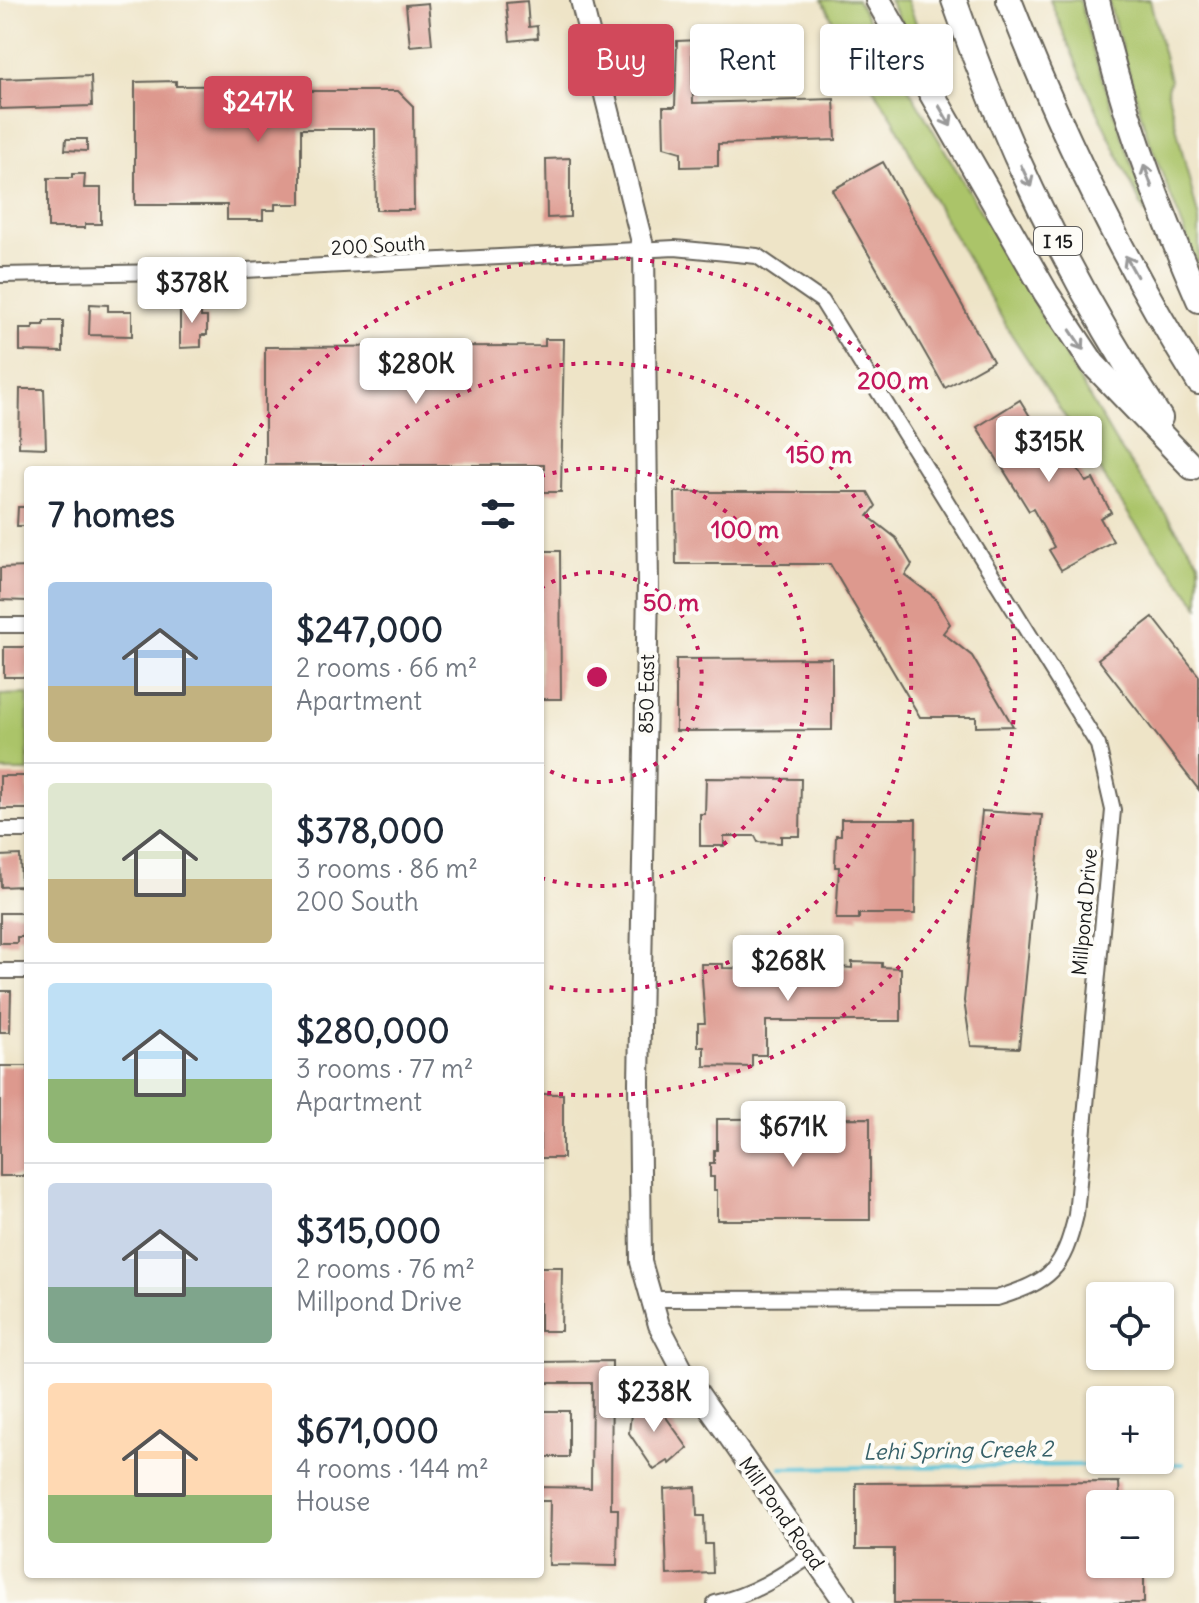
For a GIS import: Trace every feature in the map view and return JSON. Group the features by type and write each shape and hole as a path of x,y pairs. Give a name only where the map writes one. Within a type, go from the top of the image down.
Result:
{"highway":[{"path":"878,0 1046,293 1093,364 1196,472"},
{"name":"I 15","path":"954,0 1009,140 1052,231 1114,345 1196,472"},
{"name":"I 15","path":"1009,0 1094,195 1199,382"},
{"path":"1097,0 1114,80 1158,207 1199,300"}],"main road":[{"name":"850 East","path":"581,0 644,250 647,617 639,1083 641,1262 650,1299"},
{"name":"Mill Pond Road","path":"650,1299 667,1345 683,1371 845,1603"}],"street":[{"name":"200 South","path":"0,275 233,271 675,248 757,256"},
{"name":"Millpond Drive","path":"650,1299 997,1298 1026,1288 1050,1274 1067,1253 1076,1215 1113,810 1098,745 822,301 757,256"},
{"path":"0,625 24,625"},
{"path":"0,830 24,830"},
{"path":"0,971 24,971"},
{"path":"715,1603 737,1598 769,1584 812,1555"}],"green space":[{"path":"822,0 857,0 871,24 835,24"},
{"path":"889,0 907,0 916,24 902,24"},
{"path":"1050,0 1080,0 1093,51 1148,211 1145,213 1087,89"},
{"path":"1108,0 1150,0 1170,80 1167,89 1199,220 1199,268 1147,135"},
{"path":"878,96 913,96 1115,441 1199,562 1199,606 1133,521 1011,334 930,194 895,122"},
{"path":"941,96 945,96 954,119"},
{"path":"24,694 24,771 0,771 0,695"}],"building":[{"path":"527,1 529,27 537,26 538,38 510,41 506,3"},
{"path":"428,3 432,44 410,46 406,5"},
{"path":"690,40 690,96 693,96 693,103 834,99 836,140 718,144 718,166 681,167 681,152 664,147 663,107 675,107 677,41"},
{"path":"91,76 92,106 0,109 0,79"},
{"path":"176,81 176,86 300,85 300,91 398,91 413,106 414,210 376,210 375,129 301,129 301,204 275,204 275,210 263,210 263,220 227,220 227,205 135,205 135,82"},
{"path":"66,139 87,139 87,151 65,150"},
{"path":"570,158 570,217 547,218 546,159"},
{"path":"883,162 993,361 945,388 832,190"},
{"path":"72,174 85,174 84,188 101,188 101,224 85,224 85,228 48,228 48,178 72,178"},
{"path":"180,302 201,302 201,317 207,317 207,335 201,335 201,347 180,348"},
{"path":"90,304 108,305 108,311 132,311 132,336 89,335"},
{"path":"44,321 63,321 63,352 20,351 20,329 33,329 33,325 44,325"},
{"path":"545,339 564,339 561,492 544,492 544,465 265,465 265,347 545,346"},
{"path":"20,389 44,389 46,448 19,447"},
{"path":"1020,400 1037,428 1049,421 1086,482 1093,479 1111,512 1100,518 1113,541 1061,570 1049,550 1054,547 1033,509 1029,511 977,427"},
{"path":"675,492 868,492 876,506 868,516 896,538 912,565 905,575 934,597 950,624 943,633 972,656 1013,726 976,727 976,717 920,717 830,564 676,564"},
{"path":"18,507 24,507 24,526 17,526"},
{"path":"544,551 560,551 561,699 544,699"},
{"path":"24,567 24,601 0,600 0,568"},
{"path":"1153,617 1199,676 1199,790 1098,659"},
{"path":"4,647 24,647 24,677 4,677"},
{"path":"832,658 832,730 676,731 676,659"},
{"path":"0,776 24,776 24,809 0,809"},
{"path":"706,778 801,779 800,836 781,836 781,843 758,842 755,836 724,836 724,846 700,846 700,814 705,814"},
{"path":"982,811 1042,815 1019,1048 971,1046 964,1001"},
{"path":"841,819 916,819 915,914 859,914 859,919 836,919 839,867 835,867 836,835 841,835"},
{"path":"20,855 21,886 1,887 0,856"},
{"path":"0,913 24,913 23,937 17,937 17,943 0,943"},
{"path":"852,962 882,963 882,967 901,968 901,1021 766,1021 766,1055 752,1055 752,1067 704,1066 704,1047 698,1047 698,1023 705,1023 701,964 723,964 723,968 786,969 786,963 852,968"},
{"path":"0,991 11,991 10,1032 0,1032"},
{"path":"0,1066 24,1066 24,1176 0,1176"},
{"path":"544,1094 563,1094 563,1158 544,1158"},
{"path":"870,1118 870,1220 717,1220 717,1190 714,1190 714,1177 710,1177 710,1163 714,1163 714,1150 717,1150 717,1119"},
{"path":"544,1267 562,1267 561,1331 544,1331"},
{"path":"612,1361 611,1509 618,1509 617,1566 549,1565 550,1501 544,1501 544,1487 591,1488 592,1383 544,1383 544,1362"},
{"path":"641,1396 653,1399 659,1416 663,1413 688,1448 670,1464 668,1461 654,1470 629,1433 632,1404"},
{"path":"544,1411 569,1411 569,1457 544,1457"},
{"path":"1119,1482 1119,1490 1086,1490 1086,1578 1144,1578 1144,1603 894,1603 894,1549 856,1549 856,1483"},
{"path":"696,1487 697,1516 704,1516 705,1544 712,1544 713,1573 667,1575 664,1489"}],"waterway":[{"name":"Lehi Spring Creek 2","path":"781,1468 1183,1464"}]}
